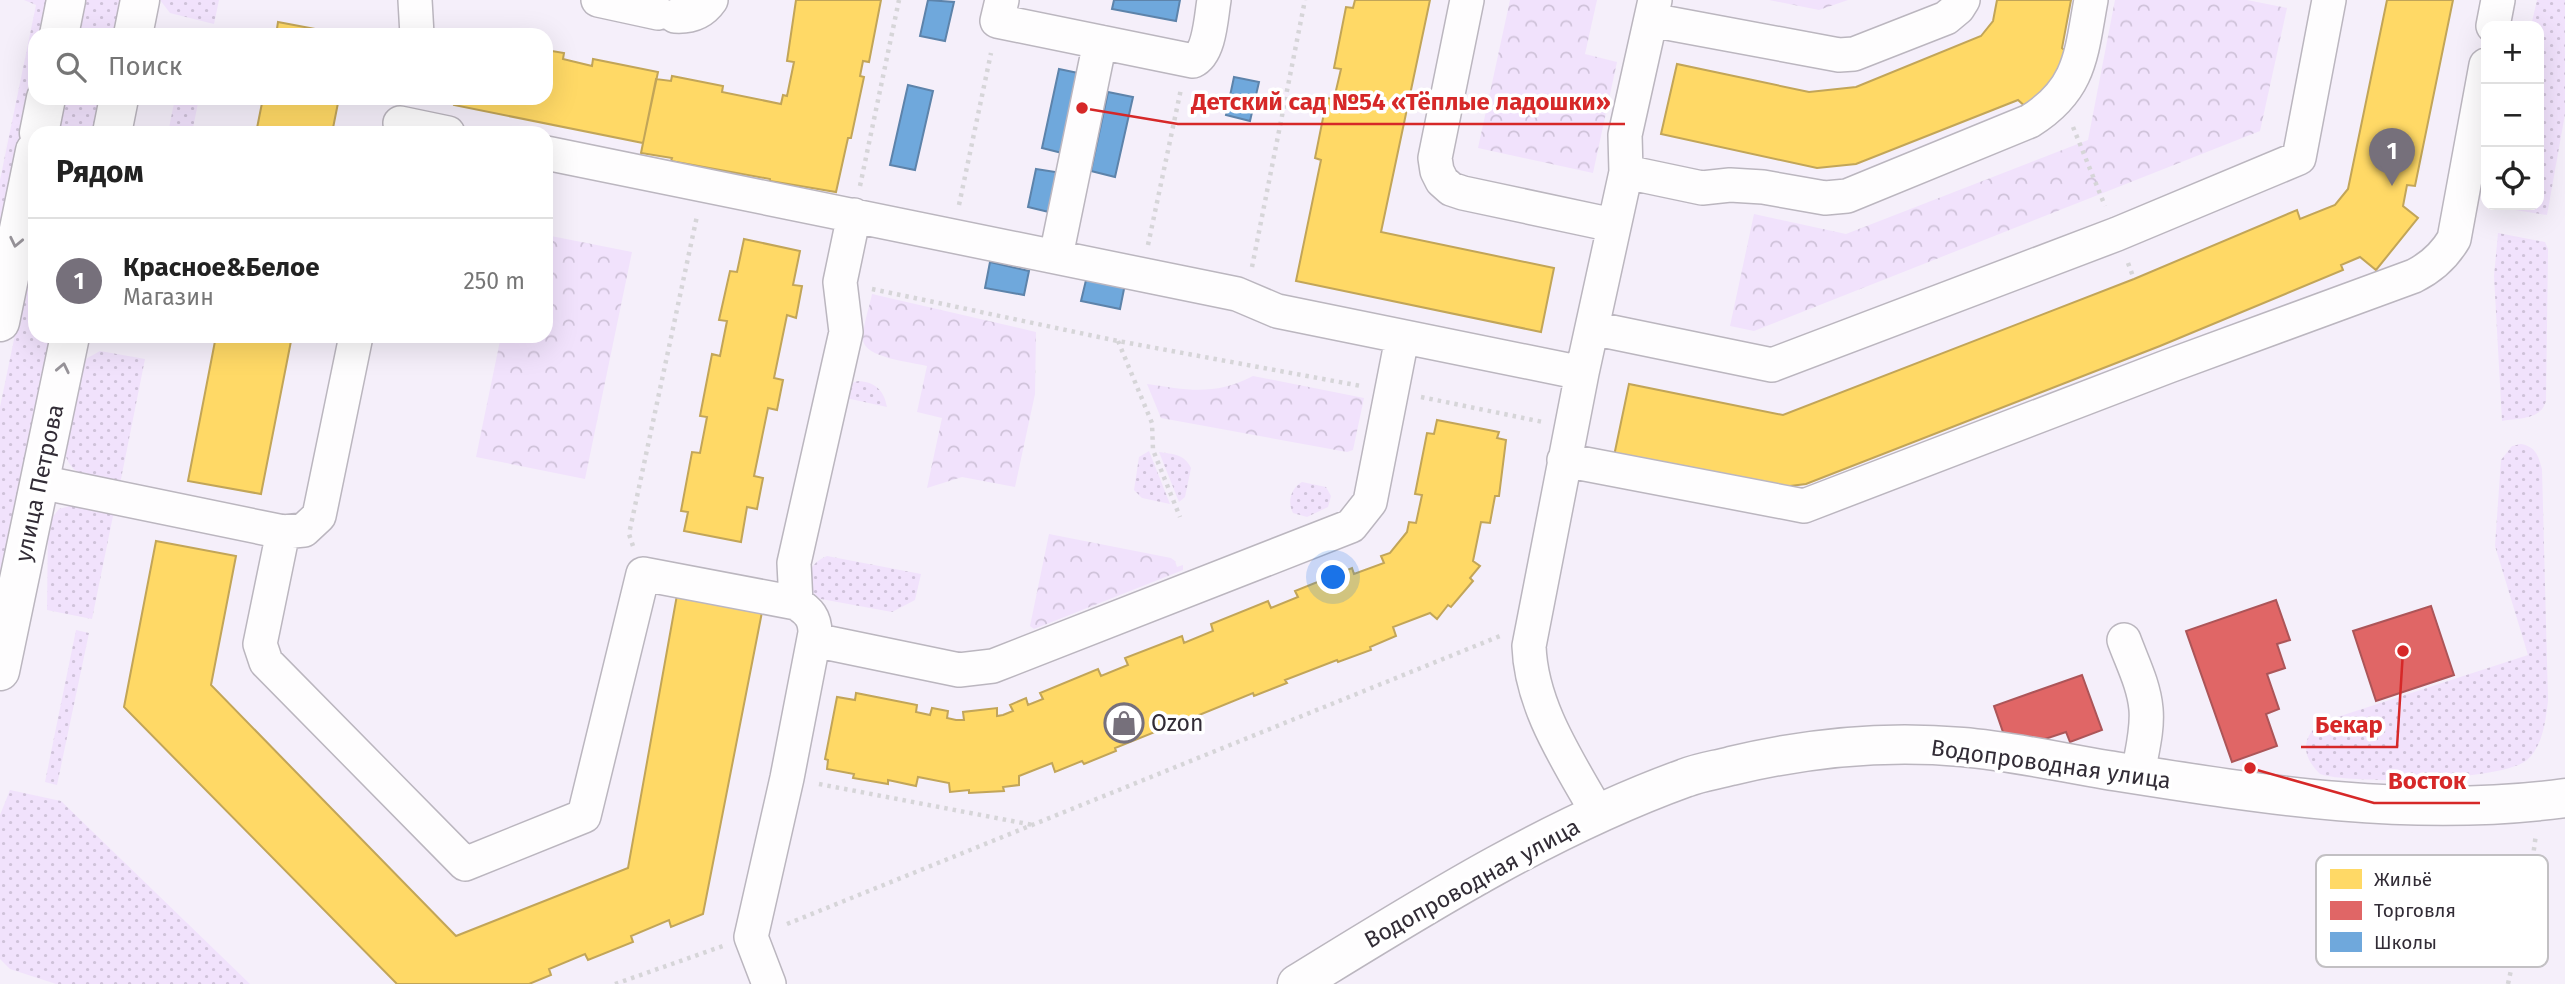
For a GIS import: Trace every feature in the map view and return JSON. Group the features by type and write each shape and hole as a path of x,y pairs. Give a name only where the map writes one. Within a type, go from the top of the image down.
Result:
{"main road":[{"path":"60,28 66,0"},
{"path":"134,28 140,0"},
{"path":"40,126 45,105"},
{"path":"114,126 118,105"},
{"path":"0,322 28,185"},
{"name":"улица Петрова","path":"0,671 69,343"},
{"name":"Водопроводная улица","path":"1297,984 1503,861 1598,814 1688,776 1772,756 1860,745 1962,747 2297,799 2393,806 2475,806 2552,800"}],"lane":[{"path":"415,0 417,28"},
{"path":"598,0 667,14 695,15 711,0"},
{"path":"1000,10 1100,43 1193,61 1202,54 1214,0"},
{"path":"1467,0 1436,146 1437,172 1442,181 1451,189 1463,193 1613,225"},
{"path":"1598,814 1541,706 1530,659 1532,627 1564,460 1626,172 1625,135 1653,10 1839,55 1854,54 1946,18 1963,0"},
{"path":"1626,172 1702,188 1730,185 1763,187 1825,198 1847,196 2030,121 2046,111 2062,96 2074,77 2091,0"},
{"path":"1592,328 1772,365 2117,234 2299,158 2329,0"},
{"path":"2494,21 2498,0"},
{"path":"1055,256 1100,43"},
{"path":"1564,460 1804,506 2156,371 2414,276 2438,261 2454,239 2483,84"},
{"path":"401,118 426,126"},
{"path":"553,154 1246,296 1277,311 1582,373"},
{"path":"796,603 794,563 846,332 840,282 854,215"},
{"path":"814,640 959,670 993,666 1351,526 1370,502 1402,338"},
{"path":"40,482 283,532 304,530 319,516 355,343"},
{"path":"283,532 260,644 266,662 465,864 584,816 643,574 796,603 808,611 813,618 814,640 787,778 751,937 769,984"},
{"path":"2124,640 2146,709 2138,775"}],"path":[{"path":"854,215 899,0"},
{"path":"1246,296 1305,0"},
{"path":"953,235 1000,10"},
{"path":"1142,274 1186,60"},
{"path":"2062,96 2117,234"},
{"path":"643,574 629,534 704,184"},
{"path":"840,282 1118,341 1392,391 1571,428"},
{"path":"1118,341 1152,423 1153,450 1180,517"},
{"path":"615,984 751,937 1513,631 1532,627"},
{"path":"787,778 1034,825"},
{"path":"2537,855 2552,800"}],"green space":[{"path":"24,0 49,0 43,28 31,28 36,5"},
{"path":"84,0 122,0 116,28 78,28"},
{"path":"160,0 219,0 214,24 170,13"},
{"path":"1510,0 1597,0 1585,54 1617,62 1593,173 1478,148"},
{"path":"1769,0 1848,0 1819,10"},
{"path":"2115,0 2247,0 2287,8 2260,131 1754,331 1730,326 1754,214 1846,234 2088,140"},
{"path":"2537,0 2565,0 2565,114 2547,215 2515,210 2544,210 2544,21 2532,21"},
{"path":"28,44 28,102 0,238 0,180"},
{"path":"63,105 100,105 95,126 58,126"},
{"path":"174,105 198,105 193,126 169,126"},
{"path":"2498,233 2545,242 2548,249 2546,401 2534,415 2502,421 2494,276"},
{"path":"553,236 632,252 585,479 476,457 500,343 553,343"},
{"path":"28,272 28,343 51,343 0,589 0,407"},
{"path":"872,294 1036,332 1035,394 1015,487 962,477 927,488 942,418 917,412 927,366 879,355 865,345 864,328"},
{"path":"100,351 145,359 120,484 92,478 77,471 66,458 64,448 84,360"},
{"path":"1253,376 1364,398 1353,450 1347,452 1161,418 1147,384 1201,390 1226,387"},
{"path":"858,381 878,388 887,407 837,396 849,384"},
{"path":"2521,444 2536,452 2542,469 2548,700 2543,732 2537,747 2527,760 2512,767 2459,777 2393,780 2320,774 2310,761 2306,749 2309,736 2319,723 2528,655 2495,546 2501,460 2512,446"},
{"path":"1149,451 1170,504 1142,498 1134,490 1139,457"},
{"path":"1159,452 1182,457 1191,468 1185,497 1179,502"},
{"path":"1302,482 1326,487 1331,496 1328,507 1307,517 1293,513 1291,496"},
{"path":"77,504 114,511 92,619 47,610 48,523 59,509"},
{"path":"1049,534 1171,558 1177,567 1183,565 1183,570 1034,629 1030,626"},
{"path":"827,556 921,574 915,600 892,612 821,599 811,588 809,576 814,564"},
{"path":"76,630 89,633 57,785 45,782"},
{"path":"10,790 61,801 250,984 56,984 10,969 0,959 0,815"}],"building: Жильё":[{"path":"796,0 881,0 869,62 863,61 860,76 864,77 836,192 770,181 641,153 656,79 671,81 672,76 723,86 722,92 781,104 783,95 787,96 794,62 787,61"},
{"path":"1355,0 1430,0 1381,232 1554,268 1541,332 1296,281 1321,160 1315,158 1327,98 1334,99 1341,69 1334,68 1346,7 1353,8"},
{"path":"1997,0 2071,0 2062,48 2072,56 2028,109 2018,100 1856,164 1817,168 1661,134 1677,64 1809,92 1856,87 1981,36 1993,21"},
{"path":"2387,0 2453,0 2415,186 2407,185 2403,206 2418,218 2376,270 2360,257 2341,265 2343,270 2160,346 1806,484 1774,488 1614,456 1629,384 1783,415 2134,279 2297,210 2300,219 2335,205 2348,189"},
{"path":"278,22 310,28 277,28"},
{"path":"553,51 564,53 563,59 592,66 593,59 658,72 643,143 454,105 553,105"},
{"path":"262,105 338,105 333,126 257,126"},
{"path":"744,239 800,251 793,285 802,286 796,318 787,315 774,378 783,380 777,410 768,408 754,476 763,478 757,509 747,507 741,542 684,531 688,512 681,511 692,452 700,453 707,417 700,416 712,354 720,356 727,321 719,320 730,271 737,272"},
{"path":"215,343 291,343 261,494 188,481"},
{"path":"1437,420 1499,432 1497,438 1506,440 1499,496 1495,496 1490,523 1481,522 1473,561 1480,566 1470,578 1473,581 1437,619 1430,613 1393,627 1396,636 1370,647 1371,650 1285,680 1287,683 1254,696 1253,693 1168,730 1167,727 1084,764 1082,761 1055,772 1052,763 1019,776 1019,785 1003,787 1004,791 950,792 949,783 918,777 916,786 888,780 888,784 853,778 854,774 827,769 828,760 825,759 837,697 855,700 856,693 917,705 916,712 930,715 932,708 948,711 947,718 956,720 964,720 963,712 997,708 997,716 1003,715 1013,711 1010,705 1026,698 1028,705 1043,699 1040,693 1098,669 1101,676 1128,665 1125,658 1182,636 1184,643 1213,631 1211,624 1268,601 1271,608 1298,597 1295,591 1352,568 1354,574 1384,563 1381,556 1390,553 1407,532 1409,522 1416,523 1422,495 1415,494 1427,433 1434,434"},
{"path":"156,541 236,556 211,685 456,936 628,868 677,595 762,612 703,914 671,927 669,920 631,936 633,942 588,960 585,954 549,969 551,975 529,984 397,984 124,707"}],"building: Торговля":[{"path":"2276,600 2290,640 2277,644 2285,668 2267,674 2279,709 2266,714 2277,746 2232,762 2186,631"},
{"path":"2431,606 2454,675 2376,701 2353,631"},
{"path":"2082,675 2102,730 2070,742 2066,732 2036,742 2004,735 1994,706"}],"building: Школы":[{"path":"928,0 954,2 945,41 920,36"},
{"path":"1114,0 1180,0 1176,21 1112,9"},
{"path":"1059,69 1083,74 1066,154 1042,148"},
{"path":"1234,77 1259,82 1250,121 1226,115"},
{"path":"908,85 933,91 915,170 890,165"},
{"path":"1108,92 1133,97 1115,177 1091,171"},
{"path":"1036,169 1062,173 1053,213 1028,207"},
{"path":"990,262 1029,271 1024,295 985,288"},
{"path":"1087,276 1125,284 1120,309 1081,301"}],"place":[{"name":"Детский сад №54 «Тёплые ладошки»","path":"1082,108"},
{"name":"Красное&Белое","path":"2392,186"},
{"name":"Бекар","path":"2403,651"},
{"name":"Ozon","path":"1124,723"},
{"name":"Восток","path":"2250,768"}]}
